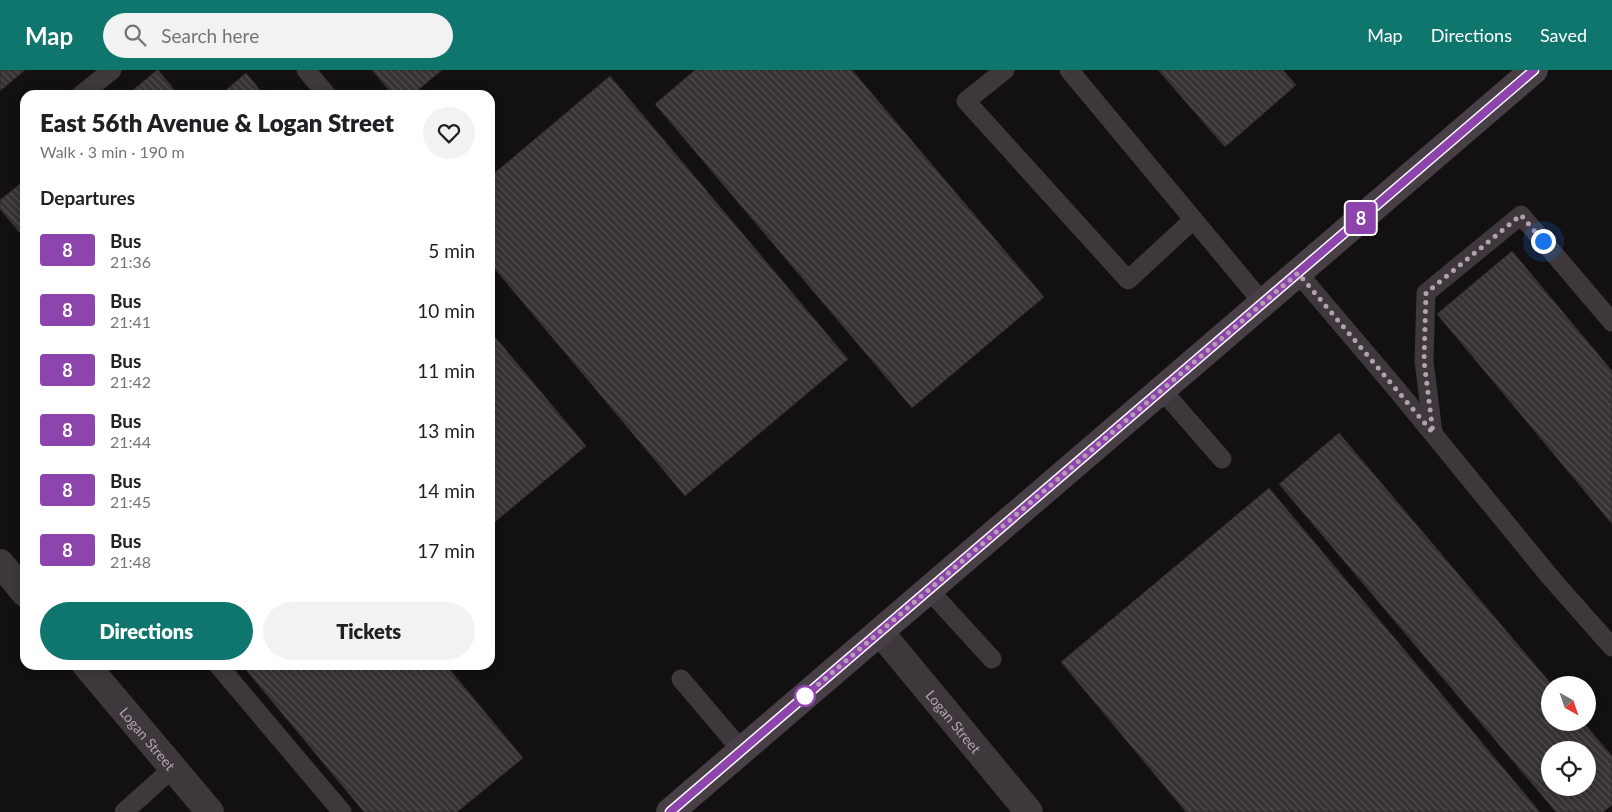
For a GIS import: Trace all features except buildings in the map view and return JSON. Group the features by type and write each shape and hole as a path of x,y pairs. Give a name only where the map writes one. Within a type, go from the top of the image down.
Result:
{"street":[{"path":"670,812 1534,70"},
{"path":"2,569 20,588"},
{"name":"Logan Street","path":"880,632 1029,812"},
{"name":"Logan Street","path":"90,670 210,812"}],"lane":[{"path":"87,90 112,70"},
{"path":"306,70 323,90"},
{"path":"1005,70 966,101 1128,280 1193,220"},
{"path":"1069,70 1262,304"},
{"path":"1433,433 1424,361 1426,293 1521,215 1612,322"},
{"path":"1298,273 1433,433 1551,578 1612,647"},
{"path":"1162,390 1222,459"},
{"path":"929,590 992,659"},
{"path":"222,670 342,812"},
{"path":"681,679 742,751"},
{"path":"124,812 173,768"}],"bus line":[{"name":"8","path":"670,812 1534,70"}],"route":[{"path":"805,696 1298,273 1433,433 1424,361 1426,293 1521,215 1543,241"}]}
